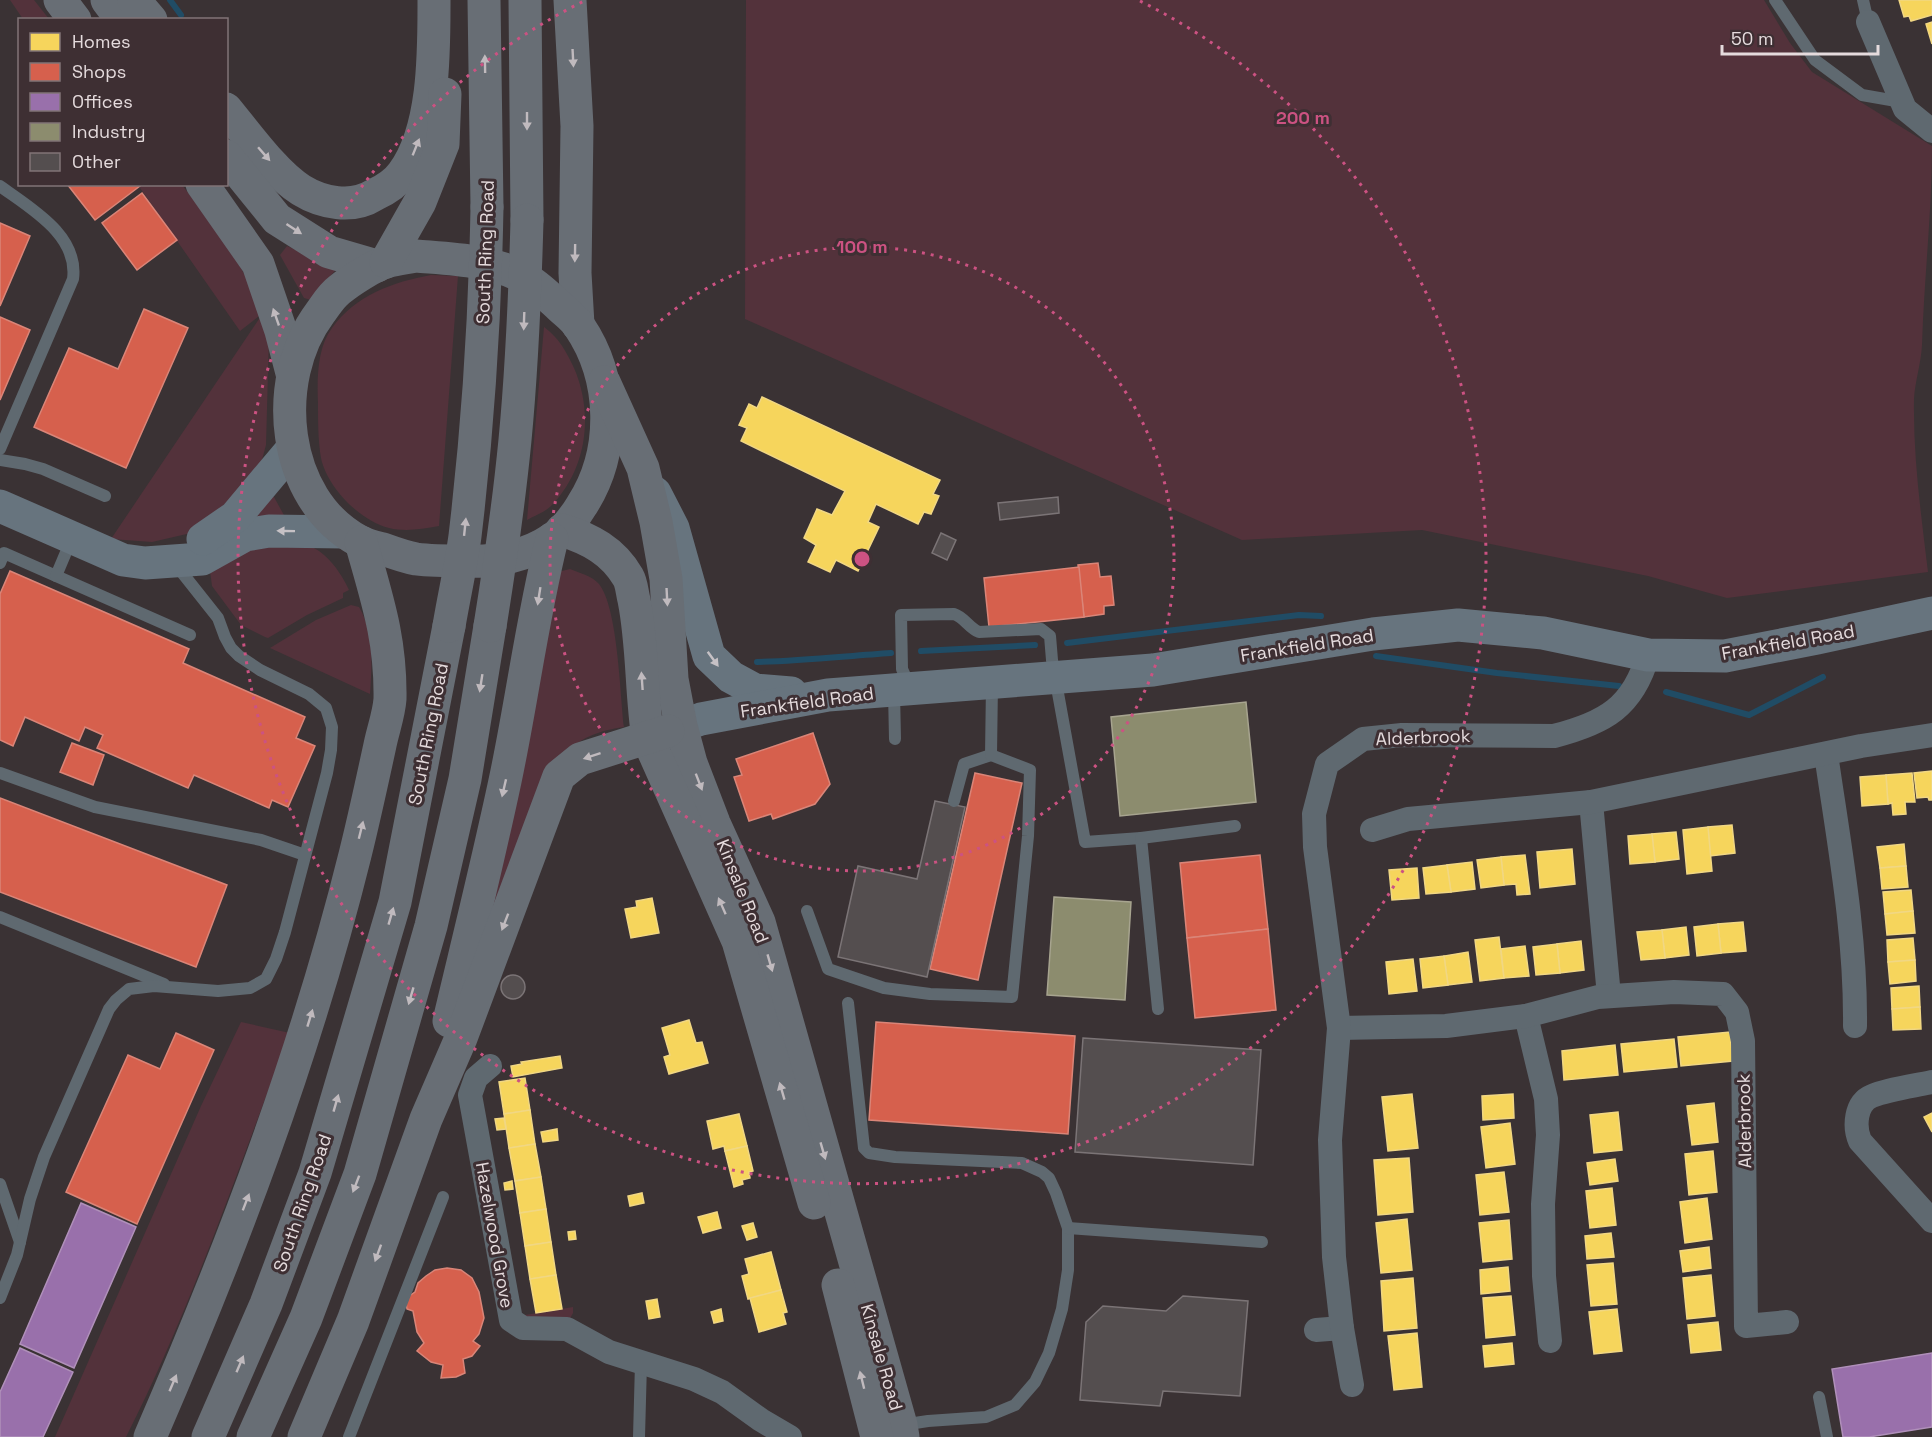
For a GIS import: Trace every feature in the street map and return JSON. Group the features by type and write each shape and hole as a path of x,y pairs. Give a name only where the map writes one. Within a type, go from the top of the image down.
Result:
{"highway":[{"path":"107,0 120,18"},
{"path":"134,0 149,18"},
{"path":"228,111 277,169 299,189 315,197 343,204 372,197 392,184 403,173 418,142 427,112 433,71 434,0"},
{"path":"381,264 420,202 443,144 446,82 443,0"},
{"name":"South Ring Road","path":"208,1437 266,1304 318,1162 395,902 449,626 465,536 485,300 487,207 484,0"},
{"path":"253,1437 306,1318 360,1174 431,926 465,779 504,534 515,439 528,220 525,0"},
{"path":"570,0 577,126 575,273 578,325"},
{"path":"228,158 277,219 329,252 381,264"},
{"path":"203,186 258,264 281,331 292,373"},
{"path":"416,256 460,260 498,267 540,288 578,325 590,345 604,382 608,432 599,469 582,505 557,535 530,550 505,558 477,562 418,559 352,537 328,519 308,487 294,448 288,408 292,373 309,328 333,296 381,264 416,256"},
{"name":"Kinsale Road","path":"604,382 643,468 666,579 672,679 681,726 691,763 714,823 759,922 882,1434"},
{"path":"426,1119 505,782 540,588 557,535"},
{"name":"Kinsale Road","path":"557,535 594,542 615,559 630,580 638,620 648,739 738,941 882,1434"},
{"path":"150,1437 240,1218 298,1057 335,936 368,802 390,702 389,661 385,626 352,537"},
{"path":"304,1437 353,1321 426,1119 461,1038 559,776 580,759 648,739 681,726"}],"street":[{"path":"1866,11 1905,109 1932,131"},
{"path":"172,560 184,549 213,534 235,517 294,448"},
{"path":"643,468 673,528 709,656 731,677 755,690 828,695"},
{"path":"0,506 135,563 202,559 246,535 269,531 352,537"},
{"name":"Frankfield Road","path":"681,726 701,719 828,695 1153,670 1373,634 1458,625 1543,633 1648,655 1725,656 1817,639 1932,613"},
{"name":"Alderbrook","path":"1352,1385 1342,1328 1334,1257 1330,1140 1338,1028 1315,847 1314,814 1326,764 1363,739 1402,735 1554,736 1572,731 1601,720 1614,712 1642,676 1648,655"},
{"path":"1372,830 1407,819 1591,802 1900,738 1932,735"},
{"path":"1826,754 1849,905 1856,977 1855,1026"},
{"path":"1591,802 1609,996"},
{"name":"Alderbrook","path":"1338,1028 1446,1026 1526,1016 1609,996 1674,992 1723,994 1737,1012 1743,1041 1746,1326 1787,1323"},
{"path":"1526,1016 1546,1099 1548,1135 1543,1204 1544,1276 1550,1341"},
{"name":"Hazelwood Grove","path":"490,1066 477,1077 470,1095 512,1320 523,1328 567,1329 609,1352 694,1379 722,1392 761,1420 790,1437"},
{"path":"1932,1082 1870,1096 1857,1111 1856,1131 1860,1141 1932,1221"},
{"path":"1316,1330 1342,1328"}],"lane":[{"path":"1775,0 1815,60 1862,95 1902,102"},
{"path":"0,186 36,212 60,236 71,253 74,270 73,279 0,449"},
{"path":"0,460 43,469 105,496"},
{"path":"56,576 72,538"},
{"path":"2,556 56,576 190,634"},
{"path":"0,1298 20,1243 30,1199 44,1156 109,1009 129,989 154,986 203,991 235,990 258,985 266,979 285,932 327,773 332,727 326,708 309,694 239,656 228,643 218,618 172,560"},
{"path":"895,739 903,690 901,615 954,614 958,615 973,630 979,632 1041,629 1050,636 1052,660 1057,677 1085,842 1141,838 1235,826"},
{"path":"991,755 992,682"},
{"path":"807,911 828,969 884,988 930,994 1012,997 1028,836 1030,770 991,755 964,764 954,801"},
{"path":"0,772 95,807 261,840 305,855"},
{"path":"1141,838 1158,1009"},
{"path":"0,916 173,988"},
{"path":"848,1003 864,1148 869,1153 895,1157 1022,1163 1042,1172 1049,1178 1068,1228 1068,1270 1062,1309 1049,1353 1035,1382 1015,1406 986,1417 928,1420 882,1434"},
{"path":"0,1184 20,1243"},
{"path":"349,1437 443,1197"},
{"path":"1068,1228 1262,1242"},
{"path":"639,1437 640,1363"},
{"path":"1819,1397 1827,1437"}],"shaded area":[{"path":"10,0 34,0 48,18 22,18"},
{"path":"746,0 1764,0 1790,43 1812,72 1932,146 1922,345 1914,399 1916,464 1928,572 1727,598 1648,576 1422,530 1242,540 745,319"},
{"path":"139,186 183,186 226,241 264,310 269,336 266,445 260,467 237,498 191,533 152,542 111,539 263,313 240,331"},
{"path":"287,246 337,268 311,300 304,298 280,255"},
{"path":"431,275 458,276 439,526 401,530 378,524 356,510 338,491 324,469 319,437 319,364 327,336 352,307 389,286"},
{"path":"544,327 558,340 574,368 584,404 584,440 573,475 563,491 549,508 527,520"},
{"path":"272,497 285,517 250,524"},
{"path":"288,542 311,546 331,562 349,590 343,593 343,598 307,615 268,638 265,637 241,625 212,586 210,571 242,543"},
{"path":"570,569 596,581 605,596 614,631 624,727 592,735 564,752 490,914 558,572"},
{"path":"351,605 359,607 370,638 370,694 270,648 316,620"},
{"path":"241,1022 290,1033 193,1288 150,1388 126,1437 55,1437 201,1106"},
{"path":"573,1307 569,1320 519,1316"}],"building: Homes":[{"path":"1899,0 1932,0 1932,15 1911,21 1909,16 1904,17"},
{"path":"1932,22 1932,44 1926,24"},
{"path":"762,397 940,480 933,494 939,496 931,514 924,512 918,524 876,504 868,522 879,527 858,571 836,560 830,572 808,562 816,545 804,538 817,509 832,515 845,491 741,441 747,428 739,425 749,404 757,408"},
{"path":"1932,771 1932,800 1928,797 1917,798 1914,773"},
{"path":"1912,773 1915,802 1905,802 1906,814 1893,815 1892,803 1888,804 1886,775"},
{"path":"1886,775 1888,804 1862,806 1860,777"},
{"path":"1732,825 1735,853 1710,856 1708,827"},
{"path":"1708,827 1712,871 1687,874 1683,830"},
{"path":"1676,832 1679,859 1655,862 1652,834"},
{"path":"1652,834 1655,862 1630,864 1628,836"},
{"path":"1904,844 1906,866 1880,868 1877,847"},
{"path":"1572,849 1575,884 1540,888 1537,852"},
{"path":"1525,855 1530,894 1517,895 1516,884 1504,885 1501,857"},
{"path":"1501,857 1504,885 1481,888 1477,860"},
{"path":"1472,862 1475,889 1451,892 1447,865"},
{"path":"1447,865 1451,892 1426,894 1423,868"},
{"path":"1906,866 1908,887 1882,889 1880,868"},
{"path":"1417,868 1419,898 1392,900 1389,870"},
{"path":"1911,890 1913,911 1885,914 1883,892"},
{"path":"652,898 659,933 631,938 625,909 637,907 636,901"},
{"path":"1913,911 1915,933 1887,935 1885,914"},
{"path":"1743,922 1746,951 1721,953 1718,924"},
{"path":"1718,924 1721,953 1697,956 1694,927"},
{"path":"1686,927 1689,955 1665,958 1662,930"},
{"path":"1662,930 1665,958 1641,960 1637,932"},
{"path":"1499,937 1504,978 1480,981 1475,940"},
{"path":"1913,938 1915,960 1888,962 1887,940"},
{"path":"1581,941 1584,970 1560,973 1557,944"},
{"path":"1557,944 1560,973 1536,975 1533,947"},
{"path":"1525,946 1529,976 1504,978 1501,949"},
{"path":"1468,952 1472,982 1448,985 1444,956"},
{"path":"1444,956 1448,985 1423,988 1420,959"},
{"path":"1413,959 1417,991 1389,994 1386,962"},
{"path":"1915,960 1916,981 1890,984 1888,962"},
{"path":"1919,986 1920,1007 1892,1009 1891,988"},
{"path":"1920,1007 1921,1029 1893,1030 1892,1009"},
{"path":"689,1020 696,1043 702,1042 708,1063 669,1074 664,1057 670,1055 662,1028"},
{"path":"1730,1032 1733,1061 1681,1066 1678,1037"},
{"path":"1674,1039 1677,1067 1624,1072 1621,1044"},
{"path":"1615,1045 1618,1075 1564,1080 1562,1051"},
{"path":"560,1056 562,1068 513,1077 511,1066 522,1064 521,1062"},
{"path":"525,1078 530,1110 504,1114 499,1082"},
{"path":"1412,1094 1418,1148 1388,1151 1382,1097"},
{"path":"1513,1094 1514,1118 1483,1120 1482,1096"},
{"path":"1714,1103 1718,1142 1692,1145 1687,1106"},
{"path":"530,1110 535,1144 509,1148 504,1114"},
{"path":"1618,1112 1622,1150 1594,1153 1590,1115"},
{"path":"1932,1113 1932,1132 1924,1117"},
{"path":"739,1114 747,1146 725,1151 724,1146 713,1149 707,1121"},
{"path":"504,1118 506,1129 497,1130 495,1119"},
{"path":"1510,1123 1515,1164 1486,1168 1481,1127"},
{"path":"557,1129 558,1140 543,1142 541,1132"},
{"path":"535,1144 541,1177 515,1181 509,1148"},
{"path":"747,1146 753,1171 749,1172 750,1178 742,1180 743,1184 734,1187 725,1151"},
{"path":"1713,1151 1717,1192 1689,1195 1685,1154"},
{"path":"1409,1158 1413,1212 1378,1215 1374,1160"},
{"path":"1615,1159 1618,1181 1590,1185 1587,1163"},
{"path":"1504,1172 1509,1212 1480,1215 1476,1175"},
{"path":"541,1177 546,1209 520,1213 515,1181"},
{"path":"512,1181 513,1189 505,1190 504,1183"},
{"path":"1612,1188 1616,1225 1590,1228 1586,1191"},
{"path":"642,1193 644,1203 630,1206 628,1196"},
{"path":"1707,1198 1712,1239 1685,1243 1680,1202"},
{"path":"546,1209 551,1242 525,1246 520,1213"},
{"path":"717,1212 721,1228 703,1233 698,1217"},
{"path":"1407,1219 1412,1270 1381,1273 1376,1223"},
{"path":"1509,1220 1512,1259 1483,1262 1479,1223"},
{"path":"753,1223 757,1237 747,1240 742,1226"},
{"path":"575,1231 576,1239 569,1240 568,1232"},
{"path":"1611,1233 1614,1257 1587,1259 1585,1236"},
{"path":"551,1242 556,1275 530,1279 525,1246"},
{"path":"1709,1247 1711,1268 1683,1272 1680,1251"},
{"path":"771,1252 781,1290 748,1299 742,1276 749,1274 745,1259"},
{"path":"1613,1263 1617,1304 1591,1306 1587,1265"},
{"path":"1508,1267 1510,1291 1481,1294 1480,1270"},
{"path":"556,1275 562,1309 536,1313 530,1279"},
{"path":"1711,1275 1715,1316 1687,1319 1683,1278"},
{"path":"1413,1278 1417,1328 1384,1331 1381,1281"},
{"path":"781,1290 787,1312 783,1313 786,1324 759,1332 750,1298"},
{"path":"1511,1296 1515,1335 1486,1338 1483,1298"},
{"path":"657,1299 660,1317 649,1319 646,1301"},
{"path":"721,1309 723,1321 714,1323 711,1312"},
{"path":"1617,1309 1622,1351 1594,1354 1589,1312"},
{"path":"1718,1322 1721,1350 1691,1353 1688,1325"},
{"path":"1417,1333 1422,1387 1394,1390 1388,1336"},
{"path":"1512,1343 1514,1364 1485,1367 1483,1346"}],"building: Shops":[{"path":"69,186 140,186 95,220"},
{"path":"142,193 177,240 137,270 102,223"},
{"path":"0,223 30,236 0,306"},
{"path":"144,309 188,328 126,468 34,427 69,348 118,369"},
{"path":"0,317 30,330 0,400"},
{"path":"1098,563 1100,577 1111,576 1114,605 1104,606 1104,614 1084,617 1078,565"},
{"path":"1079,567 1084,617 989,627 984,578"},
{"path":"10,571 189,649 183,663 305,717 296,738 315,746 288,807 272,800 269,808 194,775 188,788 97,748 103,735 85,727 79,741 25,717 13,746 0,740 0,594"},
{"path":"813,733 830,784 815,804 773,819 771,814 749,821 734,777 742,775 736,759"},
{"path":"72,743 104,755 93,785 60,772"},
{"path":"975,773 1022,783 978,980 930,969"},
{"path":"0,798 227,885 196,967 0,892"},
{"path":"1260,855 1268,929 1187,938 1180,863"},
{"path":"1268,929 1276,1010 1195,1018 1187,938"},
{"path":"876,1022 1075,1036 1068,1134 869,1120"},
{"path":"176,1033 214,1050 137,1224 66,1192 128,1055 160,1069"},
{"path":"447,1268 461,1270 472,1278 479,1292 484,1318 479,1334 473,1341 480,1346 472,1356 463,1359 465,1373 456,1377 441,1378 443,1365 431,1362 417,1351 424,1343 417,1332 413,1311 407,1309 406,1303 409,1296 415,1292 418,1283 426,1276 435,1270"}],"building: Offices":[{"path":"81,1203 136,1227 74,1368 20,1344"},
{"path":"20,1348 73,1372 43,1437 0,1437 0,1392"},
{"path":"1932,1353 1932,1427 1869,1437 1843,1437 1832,1369"}],"building: Industry":[{"path":"1246,702 1256,802 1120,816 1111,717"},
{"path":"1054,897 1131,902 1125,1000 1047,995"}],"building: Other":[{"path":"1058,497 1059,513 1000,520 998,503"},
{"path":"941,533 956,540 947,560 932,553"},
{"path":"935,801 965,807 927,977 838,957 858,866 917,879"},
{"path":"513,975 522,978 525,987 522,996 513,999 504,996 501,987 504,978"},
{"path":"1083,1038 1261,1050 1253,1165 1075,1152"},
{"path":"1183,1296 1248,1301 1240,1396 1163,1391 1160,1406 1080,1400 1086,1322 1103,1306 1166,1311"}],"waterway":[{"path":"170,0 181,15"},
{"path":"1067,643 1299,615 1321,616"},
{"path":"921,651 1035,645"},
{"path":"757,662 891,653"},
{"path":"1376,656 1497,673 1619,686"},
{"path":"1666,692 1749,715 1823,677"}]}
